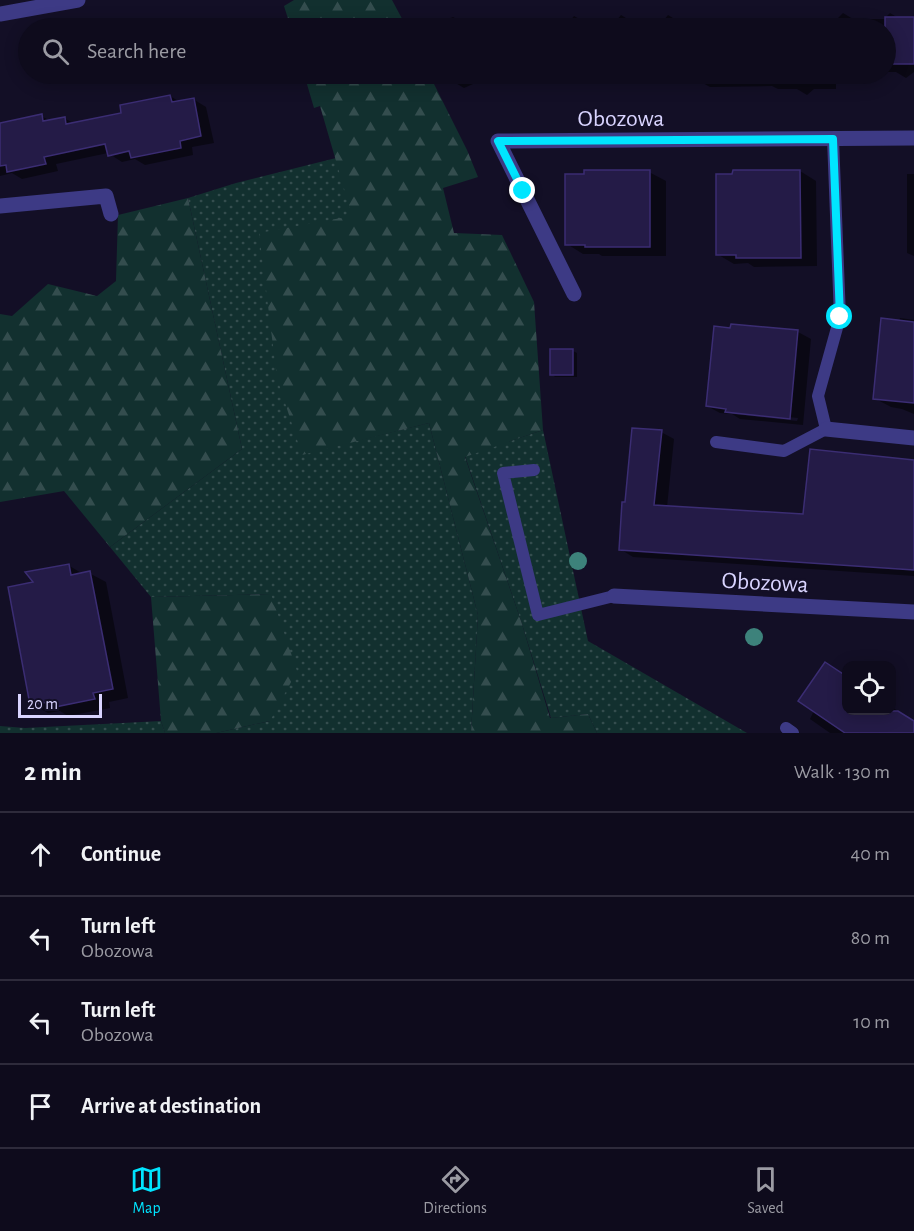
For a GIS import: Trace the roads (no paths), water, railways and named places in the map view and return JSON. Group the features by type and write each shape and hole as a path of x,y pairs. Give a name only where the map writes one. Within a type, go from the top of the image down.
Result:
{"street":[{"path":"0,14 78,0"},
{"name":"Obozowa","path":"574,294 498,141 914,138"},
{"path":"0,206 106,196 111,214"},
{"path":"826,429 914,438"},
{"name":"Obozowa","path":"614,596 914,612"}],"lane":[{"path":"716,442 784,451 826,429 818,396 840,317 833,139"},
{"path":"534,470 503,473 538,615 614,596"}]}
